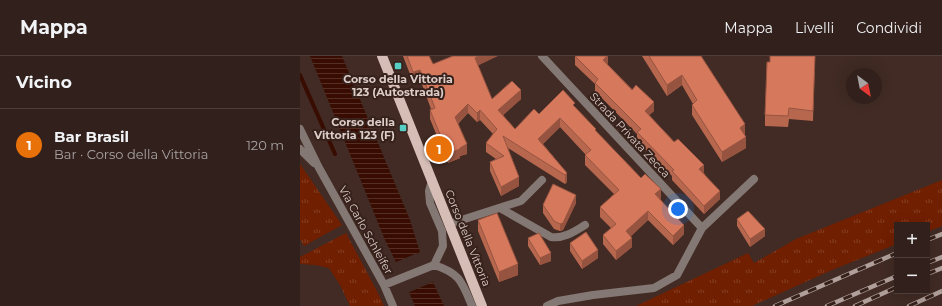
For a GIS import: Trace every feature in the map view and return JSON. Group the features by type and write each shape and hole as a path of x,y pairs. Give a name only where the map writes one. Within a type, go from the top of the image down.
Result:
{"main road":[{"name":"Corso della Vittoria","path":"382,56 482,306"}],"street":[{"name":"Strada Privata Zecca","path":"542,56 702,228"},
{"path":"300,129 318,166"},
{"path":"300,149 318,166"},
{"name":"Via Carlo Schleifer","path":"318,166 384,285 393,306"},
{"name":"Corso della Vittoria","path":"432,180 429,191 430,203 442,231 443,246 434,265 447,268 457,276 472,306"},
{"path":"449,224 521,201 542,180"},
{"path":"547,306 558,301 593,295 654,288 677,275 702,228 754,180"},
{"path":"500,208 552,237 564,237 585,225"},
{"path":"384,285 434,265"}],"green space":[{"path":"300,164 342,225 304,246 300,239"},
{"path":"942,180 942,226 930,231 930,222 894,222 894,245 832,270 752,306 636,306 748,253 754,263 796,239"},
{"path":"346,233 384,306 350,306 340,285 329,268 300,264 300,257"}],"shaded area":[{"path":"310,56 342,56 410,220 420,252 396,262 385,240"},
{"path":"433,282 444,306 415,306 409,292"}],"pier":[{"path":"433,280 435,281 407,293 408,290"}],"building":[{"path":"407,56 429,56 433,64 453,56 479,56 475,58 492,99 512,81 521,90 498,110 515,129 534,109 539,114 563,90 575,103 573,105 596,129 595,130 641,178 645,174 661,189 655,194 684,225 673,236 648,211 626,231 632,238 616,251 603,235 616,224 600,207 619,190 585,155 591,150 560,118 538,139 567,173 565,175 503,136 519,177 501,187 490,162 504,156 486,143 497,129 480,110 477,113 468,104 455,117 467,144 448,154 430,110 435,108 420,70 413,72"},
{"path":"575,56 607,56 603,60 632,90 636,85 654,102 645,111 674,142 678,139 704,165 699,169 720,191 704,206 672,171 674,170 637,132 641,129 595,83 598,79"},
{"path":"649,56 701,56 745,124 740,128 746,137 722,152 692,105 697,100 682,75 667,85"},
{"path":"770,56 815,56 813,111 789,108 788,116 765,115 767,62 770,62"},
{"path":"553,184 576,195 563,223 560,224 554,221 543,205"},
{"path":"748,211 765,229 750,239 737,219"},
{"path":"497,213 518,264 499,272 478,220"},
{"path":"586,232 598,250 582,261 570,243"},
{"path":"539,233 551,253 540,258 528,238"}],"waterway":[{"path":"300,75 335,154"}],"railway":[{"path":"930,239 942,234"},
{"path":"775,306 894,254"},
{"path":"930,262 942,257"},
{"path":"930,273 942,268"},
{"path":"827,306 894,277"},
{"path":"855,306 894,288"},
{"path":"909,306 942,291"}],"place":[{"name":"Corso della Vittoria 123 (Autostrada)","path":"398,66"},
{"name":"Corso della Vittoria 123 (F)","path":"403,128"},
{"name":"Bar Brasil","path":"439,149"}]}
